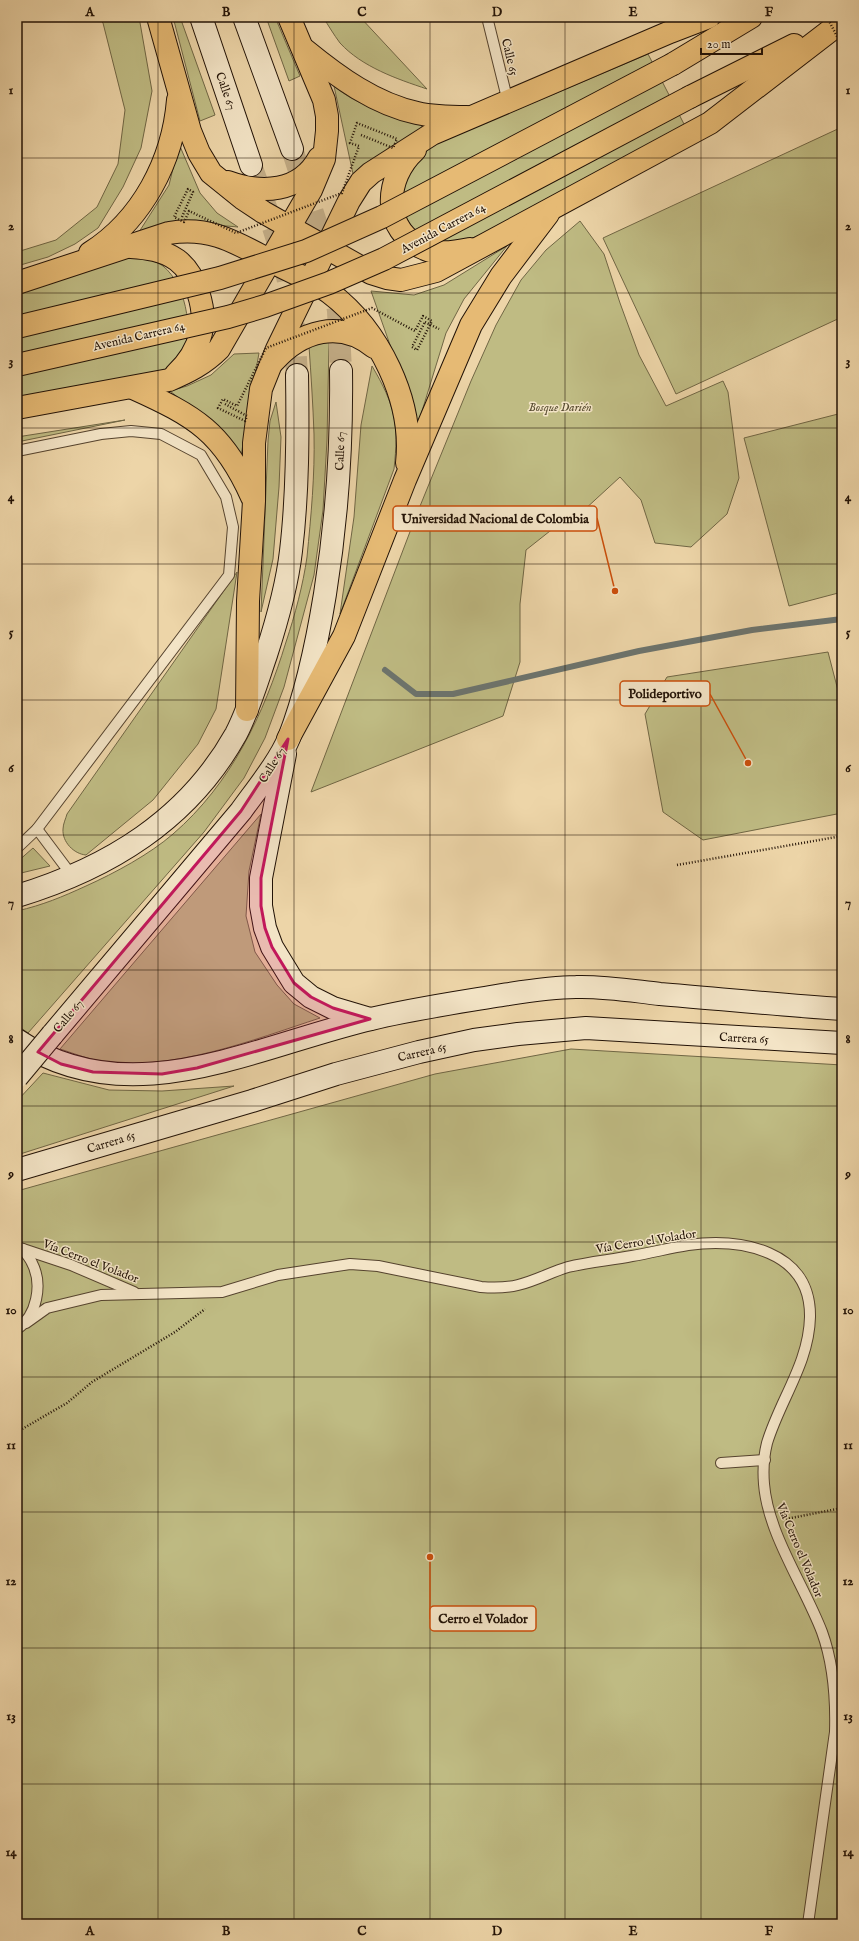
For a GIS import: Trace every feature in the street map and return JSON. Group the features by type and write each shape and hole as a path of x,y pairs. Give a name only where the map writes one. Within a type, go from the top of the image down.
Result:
{"main road":[{"path":"158,17 179,91 199,153 211,173 242,198 290,228 371,273 387,278 401,280 436,271 710,123 836,20"},
{"name":"Calle 67","path":"201,17 251,165"},
{"path":"244,17 292,149"},
{"path":"17,408 133,388 169,380 193,370 208,360 219,349 290,228 318,176 324,159 327,142 327,116 324,100 289,17"},
{"path":"247,710 248,601 254,501 256,416 261,389 268,368 309,282 349,201 361,182 381,165 432,134 670,32 710,17"},
{"path":"17,328 220,278 306,251 382,217 673,64 751,17"},
{"name":"Avenida Carrera 64","path":"17,365 228,316 265,306 329,284 384,259 836,20"},
{"path":"303,48 349,83 376,98 397,107 417,113 431,115 474,117"},
{"path":"70,266 112,238 128,222 146,198 163,166 171,143 176,121 179,91"},
{"path":"432,134 408,156 395,176 391,198 394,217 402,232 411,241 425,249 443,252 482,247"},
{"path":"211,173 240,186 256,190 274,189 290,184 305,176 317,162 327,142"},
{"path":"370,1019 333,1008 311,997 294,983 272,948 265,928 261,906 261,878 288,739 344,636 405,480 470,325 501,276 553,207"},
{"path":"17,283 169,233 184,231 202,232 231,241 328,292 344,305 360,323 380,352 388,367 404,409 408,454 405,480"},
{"path":"129,247 160,251 176,260 185,267 198,294 202,311 202,332 195,350 184,366 169,380"},
{"path":"268,368 286,350 296,343 323,331 341,331 352,334 366,340 380,352"},
{"name":"Calle 67","path":"17,1078 236,817 262,783 288,739 305,690 314,654 333,542 339,473 341,371"},
{"path":"17,896 73,877 138,842 185,802 212,771 236,733 247,710 282,601 291,552 296,501 296,375"},
{"path":"133,388 174,406 209,431 231,457 254,501"},
{"path":"17,1040 61,1064 93,1072 125,1075 162,1074 197,1068 370,1019 451,1003 523,992 577,986 842,1009"},
{"name":"Carrera 65","path":"17,1170 252,1101 336,1074 419,1052 474,1040 518,1034 586,1028 842,1043"}],"lane":[{"name":"Calle 65","path":"487,17 508,102"},
{"path":"17,451 101,434 131,431 161,434 201,455 226,497 233,527 230,575 37,829 17,848"},
{"path":"37,829 73,877"},
{"name":"Vía Cerro el Volador","path":"20,1248 71,1265 137,1294 222,1292 278,1275 350,1264 378,1266 481,1287 498,1288 518,1285 567,1268 690,1245 746,1245 769,1252 790,1264 802,1281 810,1301 810,1319 807,1342 800,1368 766,1445 764,1481 766,1501 772,1521 821,1631 833,1669 836,1704 835,1732 808,1924"},
{"path":"20,1248 32,1263 36,1276 35,1302 26,1323"},
{"path":"17,1329 47,1308 101,1295 137,1294"},
{"path":"721,1464 765,1460"}],"path":[{"path":"836,20 842,46"},
{"path":"182,216 193,192 188,189 174,217 184,222 189,211 236,233 342,193 359,146 350,142 357,123 397,139 393,148 361,135"},
{"path":"225,404 247,416 245,422 218,408 223,399 237,406 266,348 372,308 415,331 423,316 432,321 417,350 412,347 425,322 439,329"},
{"path":"677,865 842,836"},
{"path":"17,1432 67,1403 92,1382 175,1332 198,1316 222,1292"},
{"path":"772,1521 842,1508"}],"highlighted area":[{"path":"288,739 261,878 261,906 265,928 272,947 294,983 311,997 333,1008 370,1019 197,1068 162,1074 93,1072 61,1064 38,1052 241,811"}],"green space":[{"path":"98,17 139,17 152,91 141,148 123,187 98,228 75,244 48,257 17,266 17,252 56,240 97,207 118,164 125,110 103,23"},
{"path":"173,17 180,17 215,115 200,121"},
{"path":"266,17 275,17 300,76 289,81"},
{"path":"323,17 360,17 427,89 380,71 359,59 340,43"},
{"path":"648,54 685,126 492,230 460,243 435,243 414,230 405,216 402,187 415,162 429,147"},
{"path":"334,86 364,104 385,112 419,120 423,130 355,183"},
{"path":"842,127 842,317 676,394 603,238"},
{"path":"179,144 200,193 217,213 238,227 204,224 139,232 169,185"},
{"name":"Bosque Darién","path":"580,221 604,254 639,355 666,406 723,381 728,392 739,478 727,514 691,547 655,543 641,500 620,477 583,511 550,531 526,550 520,604 520,662 503,716 311,792 416,516 471,381 496,325 521,280 546,250"},
{"path":"507,246 464,299 446,333 418,424 371,291 414,295 444,285"},
{"path":"124,257 144,259 159,263 171,275 178,286 187,314 188,328 182,354 175,364 157,376 17,397 17,294"},
{"path":"329,342 327,440 323,510 314,575 284,687 265,738 244,778 204,832 28,1033 17,1025 17,911 60,897 109,875 143,856 173,834 194,814 212,793 243,746 256,721 277,669 293,621 301,589 307,557 314,465 313,412 309,346"},
{"path":"259,353 240,461 196,412 170,391 187,386 211,375 234,354"},
{"path":"372,366 386,392 394,415 396,439 394,469 340,614 354,517 361,425"},
{"path":"276,402 281,437 279,487 273,559 261,612 268,441 270,421"},
{"path":"842,413 842,592 789,606 744,438"},
{"path":"125,420 17,442 17,437"},
{"path":"237,572 216,709 198,744 153,800 86,855 73,850 67,843 63,834 63,825 67,814"},
{"path":"828,652 842,706 842,813 703,840 663,812 645,714 667,677"},
{"path":"261,814 249,871 246,916 255,952 277,985 294,1004 320,1018 267,1036 212,1052 155,1062 128,1063 101,1061 60,1049"},
{"path":"33,848 50,866 17,874 17,862"},
{"path":"571,1049 842,1065 842,1924 17,1924 17,1191 435,1074"},
{"path":"43,1073 109,1090 162,1091 234,1086 17,1155 17,1101"}],"waterway":[{"path":"385,670 416,694 453,694 639,651 752,630 842,619"}],"tunnel":[{"path":"292,149 331,268 338,311 341,371"},
{"path":"251,165 282,255 286,271 292,308 297,375"}],"place":[{"name":"Universidad Nacional de Colombia","path":"615,591"},
{"name":"Polideportivo","path":"748,763"},
{"name":"Cerro el Volador","path":"430,1557"}]}
